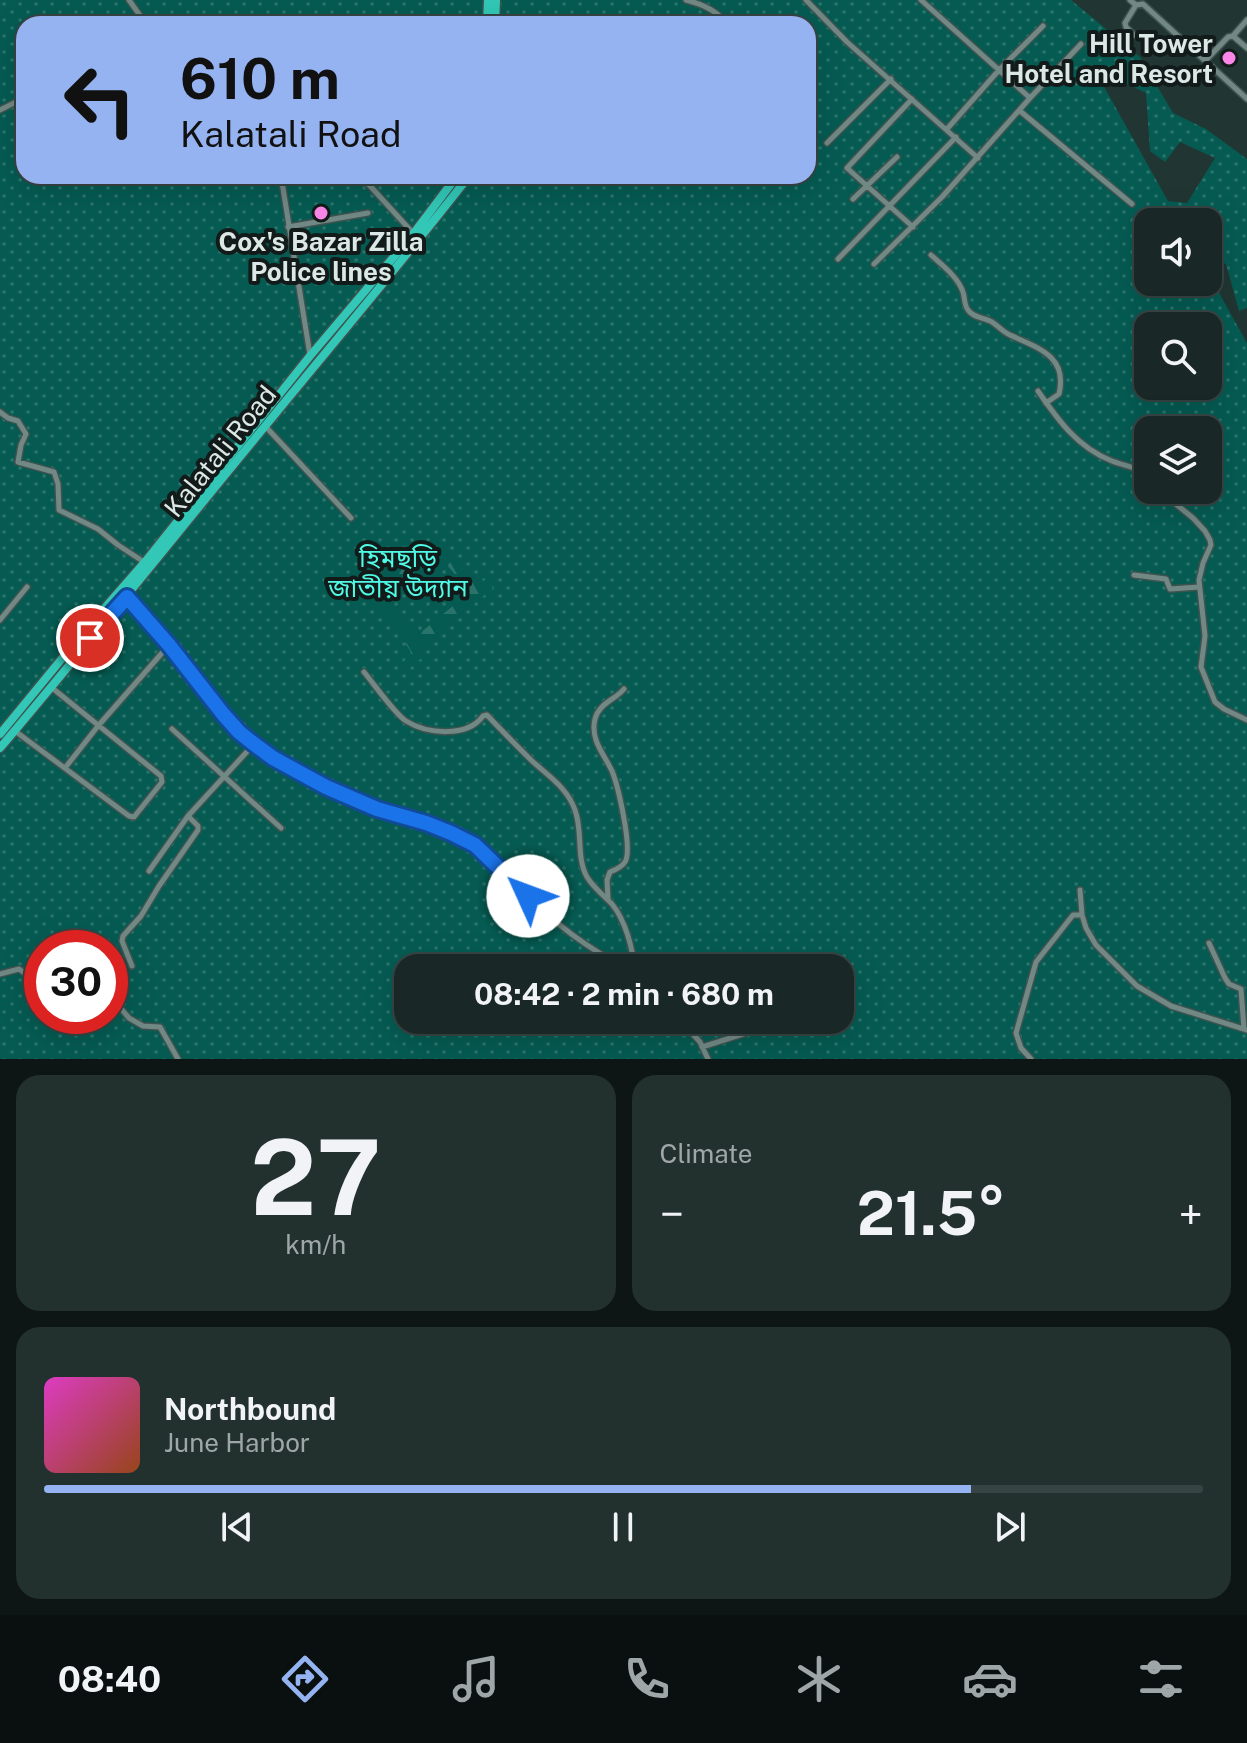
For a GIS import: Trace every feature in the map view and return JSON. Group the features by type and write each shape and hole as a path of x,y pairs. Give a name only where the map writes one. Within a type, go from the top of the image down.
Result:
{"highway":[{"name":"Kalatali Road","path":"0,748 127,597 310,356 414,233 451,184"},
{"name":"Kalatali Road","path":"0,734 262,423 330,348 463,184"},
{"path":"322,342 330,348"}],"street":[{"path":"686,0 701,4 721,16"},
{"path":"806,0 847,42 978,158"},
{"path":"921,0 1030,98"},
{"path":"1134,35 1125,23 1139,2 1247,99"},
{"path":"1205,61 1247,20"},
{"path":"947,129 1043,26"},
{"path":"1233,36 1247,48"},
{"path":"874,264 942,197 1081,44"},
{"path":"827,143 891,79"},
{"path":"912,99 847,168 913,227"},
{"path":"1020,111 1132,204"},
{"path":"838,259 956,137"},
{"path":"853,199 897,157"},
{"path":"282,184 310,356"},
{"path":"368,184 414,233"},
{"path":"288,227 368,213"},
{"path":"931,255 959,284 968,310 1052,358 1059,370 1061,384 1059,394 1046,403"},
{"path":"1038,391 1059,421 1083,444 1112,461 1134,468"},
{"path":"0,412 18,421 26,434 18,462 54,472 58,484 59,510 98,529 145,562"},
{"path":"262,423 351,518"},
{"path":"1176,504 1205,531 1211,545 1203,563 1199,587 1205,636 1201,667 1215,702 1247,720"},
{"path":"1134,575 1166,579 1170,589 1199,587"},
{"path":"0,620 27,587"},
{"path":"127,597 223,714 254,744 326,787 377,809 426,823 475,845 557,925 602,954"},
{"path":"65,768 169,645"},
{"path":"364,672 407,722 447,732 468,728 487,715 558,783 576,811 586,876 615,908 632,954"},
{"path":"15,731 131,817 162,782 161,776 50,687"},
{"path":"608,900 607,880 610,872 627,861 625,822 612,772 594,739 594,722 599,709 624,689"},
{"path":"172,729 281,828"},
{"path":"149,871 188,816 254,744"},
{"path":"132,966 123,936 141,916 198,830 188,816"},
{"path":"1080,890 1082,915 1096,945 1137,986 1171,1006 1245,1029 1241,989 1229,984 1209,943"},
{"path":"1031,1059 1021,1048 1016,1033 1036,962 1073,915 1082,915"},
{"path":"0,974 19,969 24,973"},
{"path":"128,1017 143,1026 160,1027 178,1059"},
{"path":"693,1034 708,1059"},
{"path":"702,1047 743,1034"}],"green space":[{"name":"হিমছড়ি জাতীয় উদ্যান","path":"0,0 1071,0 1140,57 1173,113 1206,129 1247,159 1247,308 1239,311 1226,264 1222,262 1222,208 1134,208 1134,296 1221,296 1247,343 1247,1059 0,1059","holes":["1127,84 1146,93 1150,151 1165,162 1180,142 1215,158 1187,203 1168,201 1103,85"]},
{"path":"435,536 477,586 486,579 493,588 420,649 424,656 410,668 404,661 412,653 395,629 363,596","holes":["436,552 470,592 420,633 408,619 401,622 379,600"]}],"place":[{"name":"Hill Tower Hotel and Resort","path":"1229,58"},
{"name":"Cox's Bazar Zilla Police lines","path":"321,213"}],"route":[{"path":"90,638 127,597 223,714 254,744 326,787 377,809 426,823 475,845 528,896"}]}
